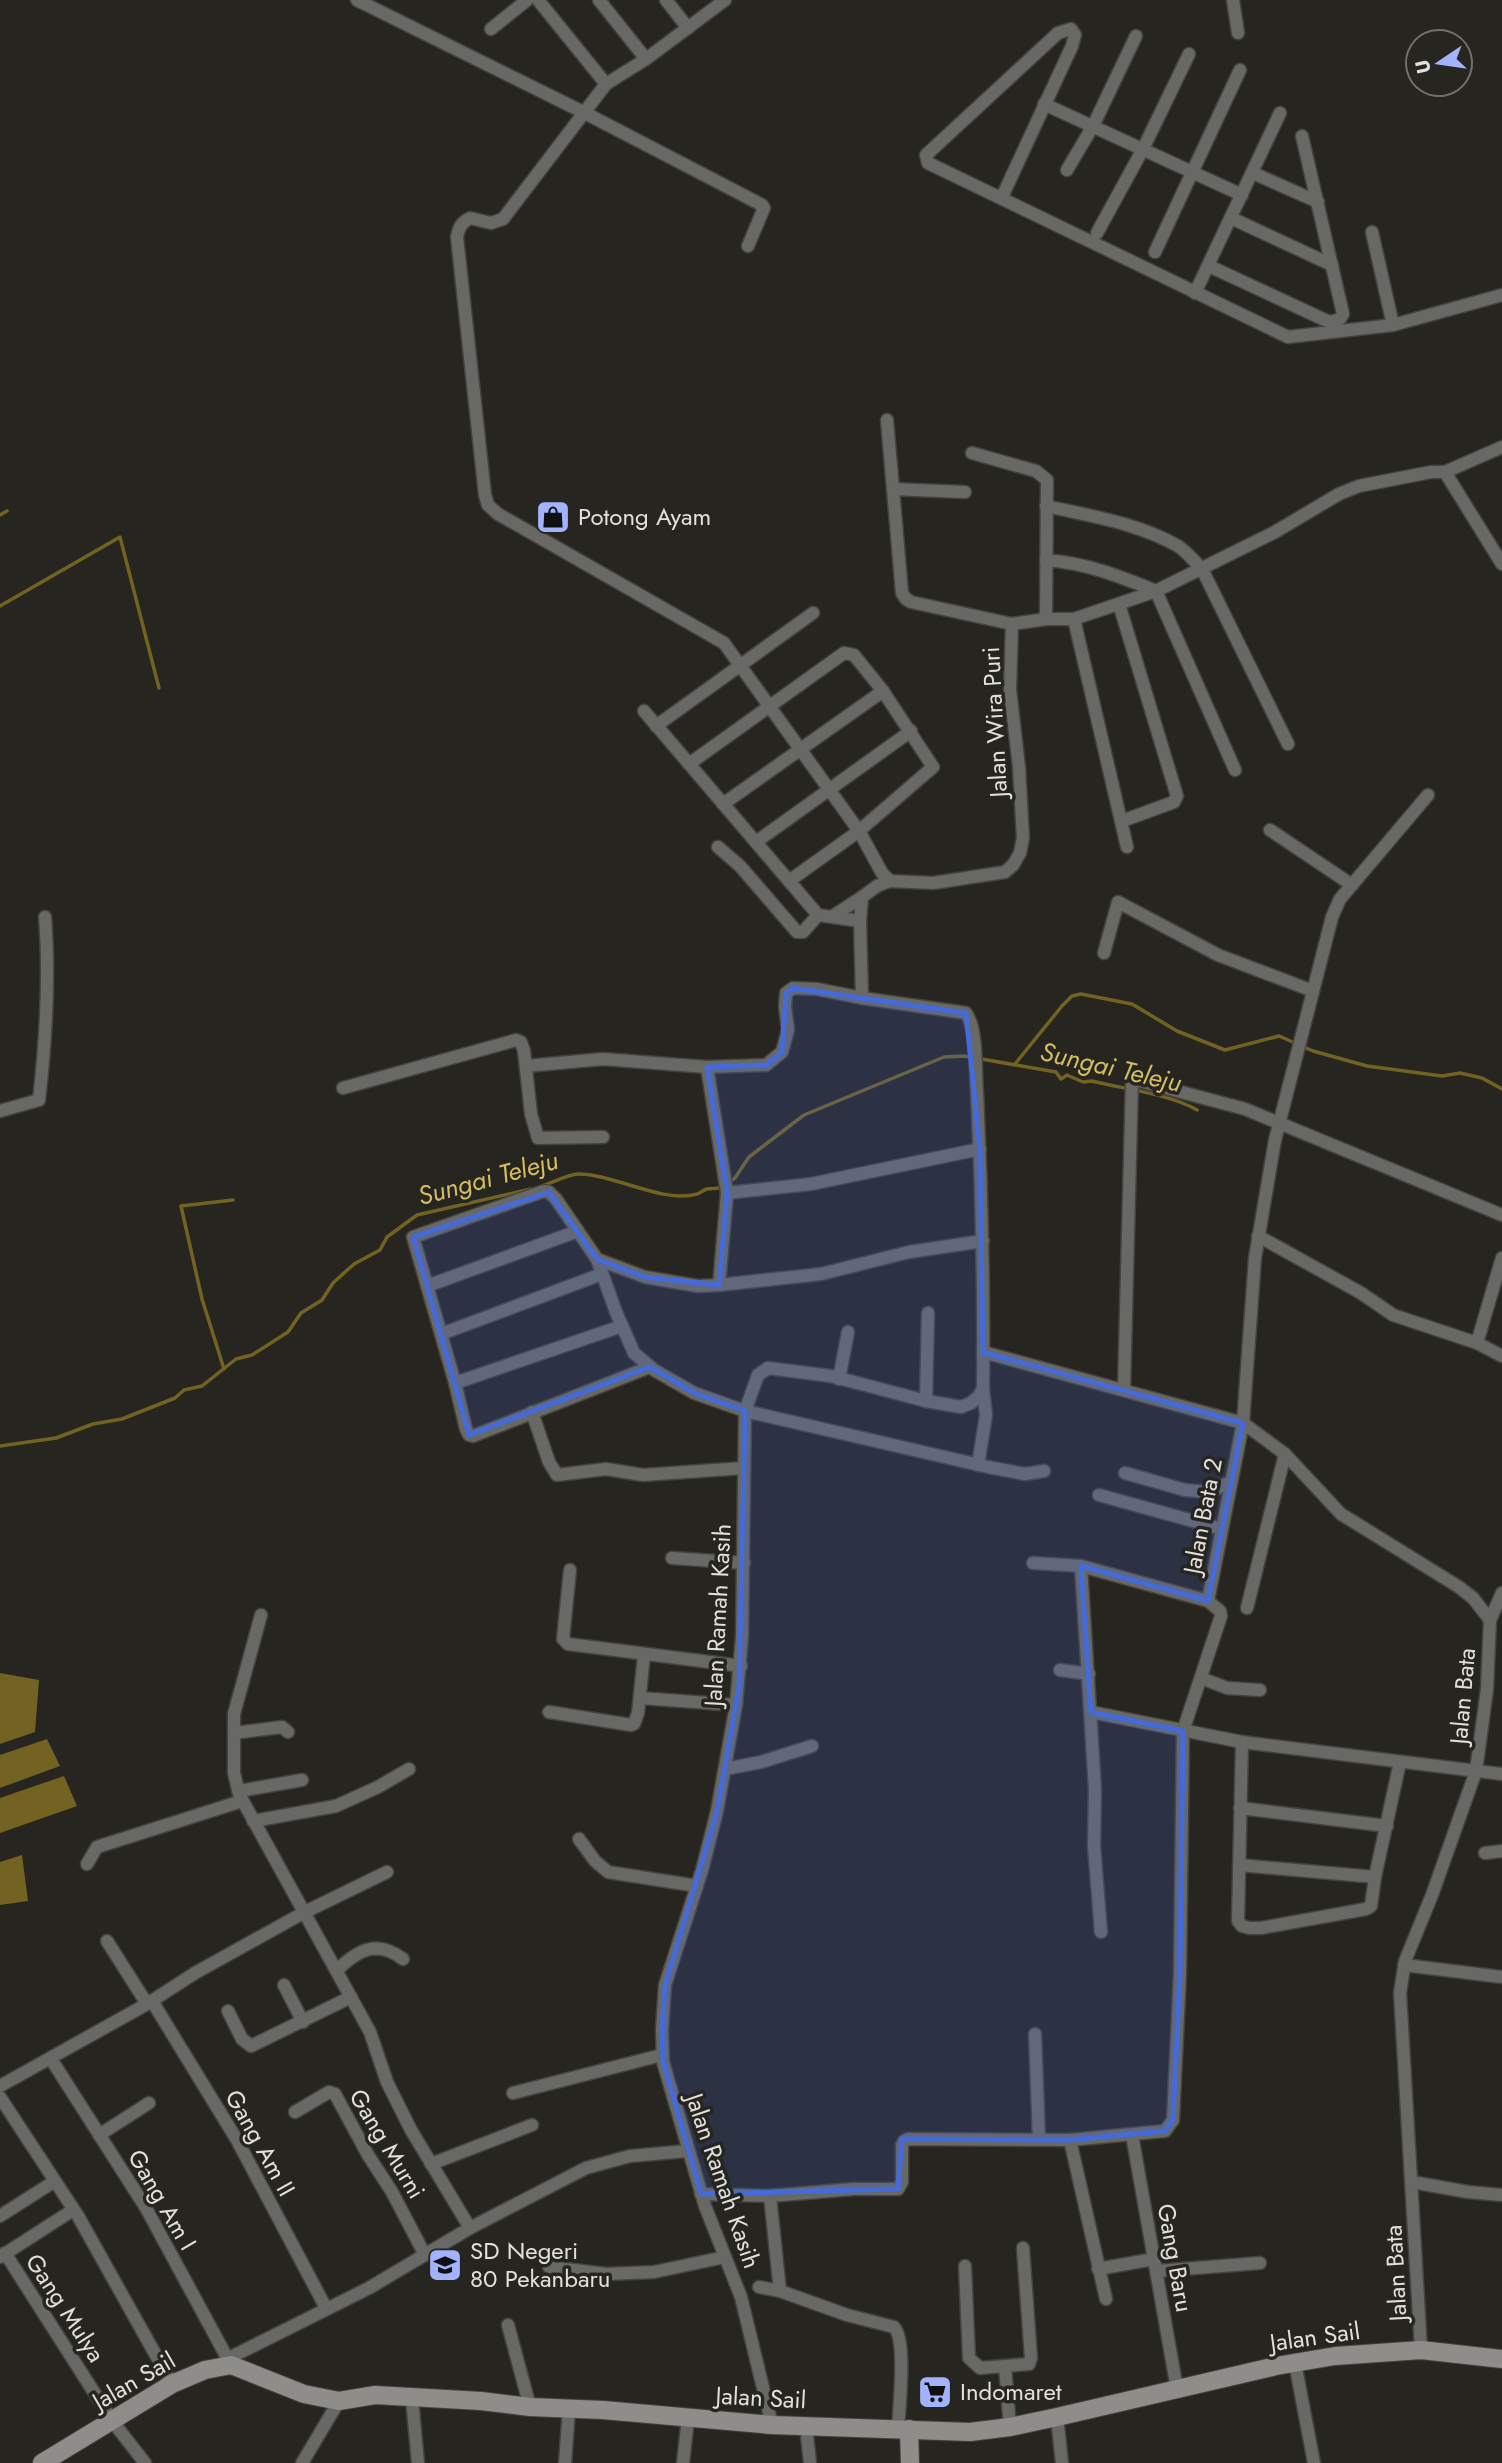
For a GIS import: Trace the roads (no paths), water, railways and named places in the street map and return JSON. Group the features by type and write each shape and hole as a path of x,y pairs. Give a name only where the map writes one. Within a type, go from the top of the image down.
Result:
{"street":[{"path":"357,0 585,113 762,205 762,216 748,246"},
{"path":"491,29 527,0"},
{"path":"538,0 606,84"},
{"path":"599,0 646,59"},
{"path":"666,0 688,28"},
{"path":"725,0 646,59 606,84 503,219 491,223 470,218 458,228 485,495 488,505 498,514 724,643 859,831 882,873 890,881 877,886 833,916"},
{"path":"1233,0 1238,33"},
{"path":"1002,197 1072,46 1075,35 1071,29 1058,33 926,155 928,163 1288,337 1393,325 1502,295"},
{"path":"1067,170 1093,126 1136,36"},
{"path":"1097,233 1143,149 1189,54"},
{"path":"1155,253 1240,70"},
{"path":"1044,104 1242,195"},
{"path":"1195,293 1280,113"},
{"path":"1209,265 1331,322 1340,319 1343,314 1302,136"},
{"path":"1253,173 1318,202"},
{"path":"1231,218 1332,265"},
{"path":"1372,232 1393,325"},
{"path":"887,420 902,593 906,599 1012,624"},
{"name":"Jalan Wira Puri","path":"890,881 933,883 1004,872 1013,865 1020,853 1023,838 1010,690 1012,624 1046,619 1074,619 1156,591 1275,532 1359,486 1431,472 1445,472 1502,446"},
{"path":"972,453 1036,471 1047,480 1046,619"},
{"path":"1445,472 1502,564"},
{"path":"893,489 965,492"},
{"path":"1046,506 1113,521 1180,547 1202,569 1288,744"},
{"path":"1046,560 1068,561 1100,569 1156,591 1235,770"},
{"path":"1119,604 1177,796 1174,802 1122,821"},
{"path":"656,726 813,613"},
{"path":"1074,619 1127,847"},
{"path":"689,764 844,653 854,655 911,730 933,767 859,831 789,881"},
{"path":"723,804 883,691"},
{"path":"644,711 818,915 860,921"},
{"path":"756,842 911,730"},
{"name":"Jalan Bata 2","path":"770,2196 854,2189 898,2189 902,2182 902,2145 908,2139 1070,2140 1165,2131 1173,2120 1180,1974 1184,1731 1221,1616 1220,1611 1208,1601 1243,1423 1255,1258 1279,1124 1332,917 1340,900 1428,795"},
{"path":"1270,830 1352,886"},
{"path":"718,847 740,866 797,932 803,932 818,915"},
{"path":"862,897 862,998"},
{"path":"1104,953 1118,902 1218,955 1313,991"},
{"path":"0,1111 39,1100 48,1020 45,917"},
{"path":"526,1066 604,1059 707,1067 766,1065 782,1052 788,1030 786,993 793,988 817,989 966,1013 973,1040 976,1079 983,1241 983,1388 986,1415 978,1465"},
{"path":"343,1087 516,1040 522,1044 531,1114 538,1138 603,1137"},
{"path":"707,1067 726,1187 719,1285"},
{"path":"1124,1390 1130,1082 1133,1078 1245,1109 1502,1215"},
{"path":"726,1187 811,1184 980,1149"},
{"path":"650,1367 480,1434 469,1435 413,1237 544,1191 549,1192 597,1259 634,1353 650,1367 694,1393 745,1411 978,1465 1025,1474 1044,1471"},
{"path":"427,1286 578,1231"},
{"path":"1258,1236 1361,1293 1393,1315 1476,1343 1502,1356"},
{"path":"597,1259 645,1277 698,1286 821,1274 909,1252 983,1241"},
{"path":"1476,1343 1498,1286 1502,1258"},
{"path":"441,1334 603,1274"},
{"path":"926,1401 928,1313"},
{"path":"455,1383 622,1326"},
{"path":"839,1378 848,1332"},
{"name":"Jalan Bata","path":"983,1352 1243,1423 1285,1454 1341,1514 1459,1587 1473,1598 1490,1620 1487,1689 1476,1771 1437,1883 1404,1965 1400,1993 1420,2350"},
{"name":"Jalan Ramah Kasih","path":"772,2425 741,2297 701,2194 662,2055 665,1985 697,1886 717,1811 741,1666 745,1411 758,1375 768,1368 839,1378 926,1401 961,1407 971,1403 983,1388"},
{"path":"533,1412 549,1462 557,1475 607,1469 643,1475 744,1468"},
{"path":"1247,1608 1285,1454"},
{"path":"1125,1473 1185,1490 1208,1492 1231,1482"},
{"path":"1099,1495 1222,1529"},
{"path":"671,1558 744,1563"},
{"path":"1033,1563 1081,1566 1208,1601"},
{"path":"1081,1566 1095,1790 1094,1846 1101,1932"},
{"path":"570,1570 563,1639 565,1643 587,1648 741,1666"},
{"path":"1490,1620 1502,1593"},
{"path":"261,1615 234,1714 234,1773 240,1796 370,2032 387,2082 431,2164 470,2228"},
{"path":"550,1712 631,1725 637,1721 644,1655"},
{"path":"1060,1670 1089,1674"},
{"path":"1201,1678 1227,1688 1260,1690"},
{"path":"640,1698 736,1704"},
{"path":"1091,1712 1242,1742 1502,1774"},
{"path":"234,1733 282,1727 288,1732"},
{"path":"1242,1742 1238,1921 1242,1926 1250,1928 1371,1906 1400,1762"},
{"path":"725,1769 772,1759 812,1745"},
{"path":"253,1821 336,1805 378,1787 409,1769"},
{"path":"87,1864 97,1847 240,1796 302,1780"},
{"path":"1240,1808 1387,1826"},
{"path":"579,1839 594,1861 608,1872 697,1886"},
{"path":"1485,1853 1502,1851"},
{"path":"1239,1865 1375,1877"},
{"path":"0,2086 150,2003 195,1973 304,1912 387,1872"},
{"name":"Gang Am II","path":"107,1941 237,2140 326,2308"},
{"path":"337,1970 347,1961 373,1947 385,1948 403,1959"},
{"path":"1404,1965 1502,1977"},
{"path":"284,1985 303,2022"},
{"path":"228,2011 242,2039 251,2046 351,1997"},
{"path":"1035,2034 1039,2139"},
{"path":"513,2093 662,2055"},
{"name":"Gang Am I","path":"51,2059 146,2208 229,2362"},
{"name":"Gang Murni","path":"295,2112 329,2092 335,2094 425,2255"},
{"path":"0,2097 73,2210 172,2384"},
{"path":"99,2135 149,2103"},
{"path":"431,2164 532,2125"},
{"name":"Gang Baru","path":"1132,2135 1177,2389"},
{"path":"1070,2140 1106,2299"},
{"path":"229,2362 326,2308 369,2288 470,2228 586,2168 630,2156 687,2151"},
{"path":"0,2216 55,2181"},
{"path":"1412,2182 1468,2192 1502,2194"},
{"path":"701,2194 770,2196 779,2291"},
{"name":"Gang Mulya","path":"73,2210 3,2255 113,2421 145,2463"},
{"path":"965,2266 969,2358 980,2368 1029,2364 1031,2358 1023,2248"},
{"path":"549,2267 607,2274 654,2272 725,2258"},
{"path":"1098,2269 1260,2263"},
{"path":"759,2287 894,2327 898,2331 901,2347 903,2429 910,2463"},
{"path":"508,2325 530,2407"},
{"name":"Jalan Sail","path":"41,2463 172,2384 229,2362 304,2395 339,2401 375,2395 772,2425 970,2432 1010,2427 1335,2356 1420,2350 1502,2359"},
{"path":"1295,2363 1314,2463"},
{"path":"1004,2367 1010,2427"},
{"path":"412,2399 418,2463"},
{"path":"302,2463 339,2401"},
{"path":"565,2463 569,2409"},
{"path":"1057,2417 1062,2463"},
{"path":"683,2463 688,2418"},
{"path":"806,2426 810,2463"}],"waterway":[{"path":"0,515 7,511"},
{"path":"0,606 120,537 159,688"},
{"name":"Sungai Teleju","path":"1015,1064 1062,1006 1072,996 1081,994 1132,1004 1177,1031 1225,1050 1279,1036 1313,1051 1367,1066 1442,1076 1460,1073 1482,1078 1502,1089"},
{"name":"Sungai Teleju","path":"729,1182 735,1178 749,1157 804,1115 944,1057 964,1056 1056,1072 1061,1079 1067,1075 1083,1082 1092,1081 1146,1092 1197,1110"},
{"name":"Sungai Teleju","path":"542,1186 578,1174 592,1175 669,1195 684,1196 723,1187"},
{"name":"Sungai Teleju","path":"0,1446 56,1438 93,1424 122,1419 175,1398 184,1390 202,1386 236,1359 252,1355 288,1332 301,1313 322,1300 333,1283 354,1264 380,1250 387,1237 417,1215 531,1189"},
{"path":"224,1369 202,1299 181,1206 233,1200"}],"place":[{"name":"Potong Ayam","path":"553,517"},
{"name":"SD Negeri 80 Pekanbaru","path":"445,2265"},
{"name":"Indomaret","path":"935,2392"}]}
